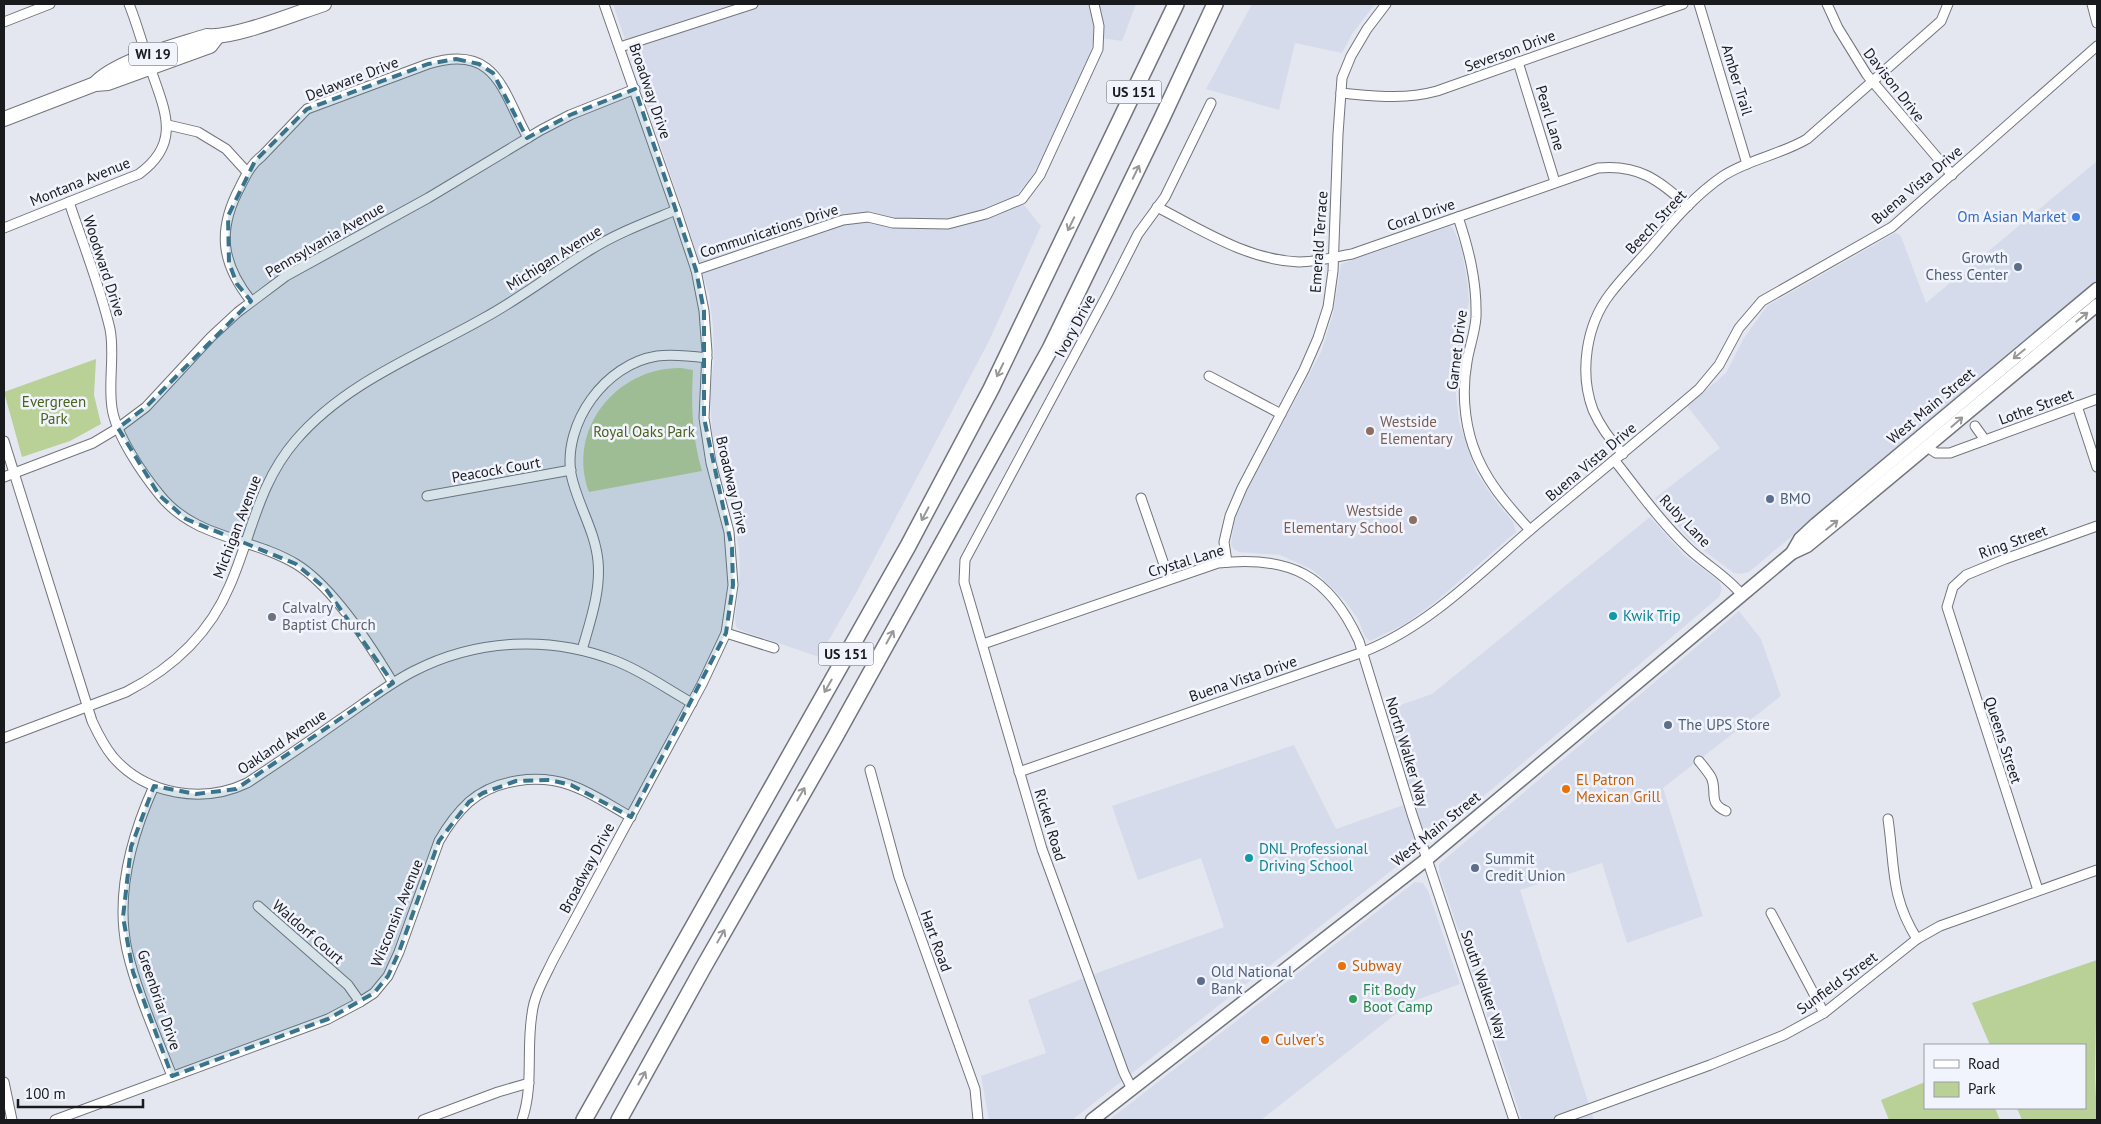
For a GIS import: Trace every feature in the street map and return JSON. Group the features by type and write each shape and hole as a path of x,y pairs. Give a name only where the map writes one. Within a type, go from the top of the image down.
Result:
{"highway":[{"path":"1092,180 1165,4"},
{"name":"US 151","path":"584,1120 707,899 908,546 991,390 1176,4"},
{"name":"US 151","path":"619,1120 702,968 835,737 1050,349 1215,4"},
{"path":"1176,88 1222,4"}],"main road":[{"name":"WI 19","path":"4,119 95,84 104,74 149,62 207,36 217,37 262,25 324,4"},
{"name":"West Main Street","path":"1792,553 1800,539 1816,524 2097,289"},
{"name":"West Main Street","path":"1092,1120 1427,859 1792,553 1807,546 2097,305"}],"street":[{"path":"4,22 50,4"},
{"name":"Montana Avenue","path":"4,228 128,180 152,164 165,143 168,125 165,107 129,4"},
{"name":"Broadway Drive","path":"522,1120 527,1106 530,1032 535,998 553,960 692,703 726,632 733,585 732,548 729,528 711,463 704,418 707,358 704,311 696,270 604,4"},
{"path":"620,48 753,4"},
{"name":"Communications Drive","path":"696,270 843,220 868,217 893,223 948,224 977,217 1022,199 1040,175 1098,49 1099,26 1094,4"},
{"name":"Emerald Terrace","path":"1227,562 1224,542 1230,516 1242,488 1318,338 1328,307 1333,257 1342,78 1351,56 1367,29 1386,4"},
{"name":"Severson Drive","path":"1341,93 1379,97 1420,96 1683,4"},
{"name":"Amber Trail","path":"1700,4 1747,164"},
{"name":"Davison Drive","path":"1826,4 1853,55 1872,82 1952,175"},
{"name":"Beech Street","path":"1623,454 1608,438 1593,410 1588,388 1586,363 1588,339 1609,295 1688,206 1724,176 1747,164 1791,148 1807,139 1941,21 1948,4"},
{"path":"2092,4 2097,23"},
{"name":"Buena Vista Drive","path":"1019,772 1363,652 1403,634 1424,620 1615,461 1704,383 1718,365 1739,328 1762,301 1892,227 2097,46"},
{"name":"Delaware Drive","path":"251,301 237,284 226,250 228,216 233,200 255,161 307,109 448,58 470,60 493,73 501,83 528,138"},
{"name":"Pearl Lane","path":"1518,62 1555,182"},
{"name":"Pennsylvania Avenue","path":"4,477 93,444 118,428 146,407 211,337 251,301 303,265 428,198 570,115 634,89"},
{"name":"Ivory Drive","path":"964,563 1138,234 1165,197 1211,103"},
{"path":"168,125 198,132 226,149 248,172"},
{"name":"Coral Drive","path":"1157,207 1216,238 1256,254 1300,262 1352,254 1598,168 1617,166 1638,170 1658,180 1688,206"},
{"name":"Woodward Drive","path":"69,202 106,312 110,332 112,408 118,428 138,464 159,495 174,510 203,528 296,564 326,589 339,604 393,684"},
{"name":"Michigan Avenue","path":"4,738 87,707 146,682 180,656 197,638 222,603 231,583 260,497 271,475 295,441 331,406 375,377 486,317 618,234 676,210"},
{"name":"Garnet Drive","path":"1458,217 1466,241 1475,282 1476,320 1467,364 1465,385 1468,429 1472,445 1481,466 1494,488 1530,530"},
{"path":"582,650 593,612 598,585 598,562 594,537 574,485 571,470 572,445 576,426 588,402 602,386 628,367 657,356 707,358"},
{"path":"1209,376 1281,414"},
{"name":"Lothe Street","path":"1927,447 1936,453 1944,454 2097,399"},
{"path":"2077,406 2097,467"},
{"name":"Lothe Street","path":"1975,426 1985,440"},
{"name":"Oakland Avenue","path":"4,441 87,707 102,741 114,758 139,779 154,786 174,792 196,794 220,793 236,788 280,762 393,684 431,663 474,649 497,645 534,644 582,650 618,661 692,703"},
{"name":"Ruby Lane","path":"1615,461 1654,510 1688,548 1724,576 1742,595"},
{"name":"Peacock Court","path":"427,496 571,470"},
{"path":"1141,498 1169,579"},
{"name":"Ring Street","path":"1949,597 1957,582 1978,570 2097,526"},
{"name":"Crystal Lane","path":"982,644 1218,563 1257,560 1278,563 1300,572 1319,584 1336,600 1349,619 1363,652"},
{"name":"Rickel Road","path":"964,563 964,582 1042,850 1132,1089"},
{"name":"Queens Street","path":"1949,597 1947,607 1950,620 2038,890"},
{"path":"726,632 774,648"},
{"name":"North Walker Way","path":"1363,652 1388,738 1427,859"},
{"path":"1699,761 1714,785 1713,798 1720,808 1726,811"},
{"name":"Hart Road","path":"870,770 899,877 975,1089 978,1120"},
{"name":"Wisconsin Avenue","path":"56,1120 328,1020 374,992 388,976 399,952 439,842 448,826 469,802 483,793 505,784 533,779 550,780 571,785 631,817"},
{"name":"Greenbriar Drive","path":"154,786 140,818 131,847 125,883 123,917 127,948 133,972 172,1076"},
{"path":"1888,819 1896,894 1917,939"},
{"name":"South Walker Way","path":"1427,859 1514,1120"},
{"name":"Sunfield Street","path":"1559,1120 1765,1044 1824,1012 1917,939 1940,926 2097,870"},
{"name":"Waldorf Court","path":"258,906 348,986 360,1002"},
{"path":"1771,913 1824,1012"},
{"path":"4,1082 12,1120"},
{"path":"423,1120 498,1092 529,1083"}],"highlighted area":[{"path":"456,59 479,64 493,73 527,138 570,115 635,89 696,270 704,311 704,418 732,548 733,585 726,633 631,817 571,785 550,780 516,781 483,793 469,802 439,841 399,952 388,976 374,993 328,1019 172,1076 133,972 123,917 131,847 154,786 196,794 236,789 393,683 326,589 296,564 186,519 159,495 118,428 146,407 251,301 237,284 229,263 228,216 255,161 307,109 428,64"}],"shaded area":[{"path":"613,4 1136,4 1122,41 1095,37 1088,59 1044,157 1028,182 1016,195 1041,226 989,341 856,593 819,657 736,627 735,620 740,573 739,551 734,515 712,433 710,394 714,359 709,295"},
{"path":"1252,4 1375,4 1352,34 1342,53 1295,43 1279,110 1206,89"},
{"path":"2097,161 2097,281 1749,572 1734,573 1688,538 1655,498 1720,448 1687,406 1726,373 1744,338 1767,306 1895,233 1900,235 1902,239 1926,303"},
{"name":"Westside Elementary","path":"1450,226 1453,228 1461,247 1469,300 1458,366 1456,395 1459,422 1476,472 1494,499 1513,522 1516,532 1434,603 1405,624 1370,641 1365,637 1358,619 1345,601 1311,569 1280,555 1239,552 1234,549 1231,545 1234,522 1247,490 1321,352 1333,314 1341,264"},
{"path":"1650,517 1684,555 1719,581 1722,589 1719,597 1446,828 1072,1120 989,1120 981,1076 1046,1053 1028,1000 1224,927 1201,858 1138,880 1112,806 1294,745 1336,829 1415,801 1386,710 1432,694"},
{"path":"1739,611 1761,639 1781,696 1663,788 1703,916 1627,943 1602,863 1520,890 1594,1120 1522,1120 1439,872 1439,864"},
{"path":"1415,882 1423,883 1428,891 1460,984 1411,1002 1261,1120 1109,1120"}],"green space":[{"name":"Evergreen Park","path":"96,359 94,395 101,424 70,441 22,457 4,392"},
{"name":"Royal Oaks Park","path":"681,368 693,370 693,421 702,471 589,492 584,469 585,446 591,425 602,406 618,390 636,378 658,370"},
{"path":"2097,960 2095,1077 2097,1120 2022,1120 2017,1109 2086,1109 2086,1044 1990,1044 1972,1003"},
{"path":"1924,1082 1924,1109 1995,1109 2000,1120 1889,1120 1881,1100"}],"place":[{"name":"Om Asian Market","path":"2076,217"},
{"name":"Growth Chess Center","path":"2018,267"},
{"name":"Westside Elementary","path":"1370,431"},
{"name":"BMO","path":"1770,499"},
{"name":"Westside Elementary School","path":"1413,520"},
{"name":"Kwik Trip","path":"1613,616"},
{"name":"Calvalry Baptist Church","path":"272,617"},
{"name":"The UPS Store","path":"1668,725"},
{"name":"El Patron Mexican Grill","path":"1566,789"},
{"name":"DNL Professional Driving School","path":"1249,858"},
{"name":"Summit Credit Union","path":"1475,868"},
{"name":"Subway","path":"1342,966"},
{"name":"Old National Bank","path":"1201,981"},
{"name":"Fit Body Boot Camp","path":"1353,999"},
{"name":"Culver's","path":"1265,1040"}]}
